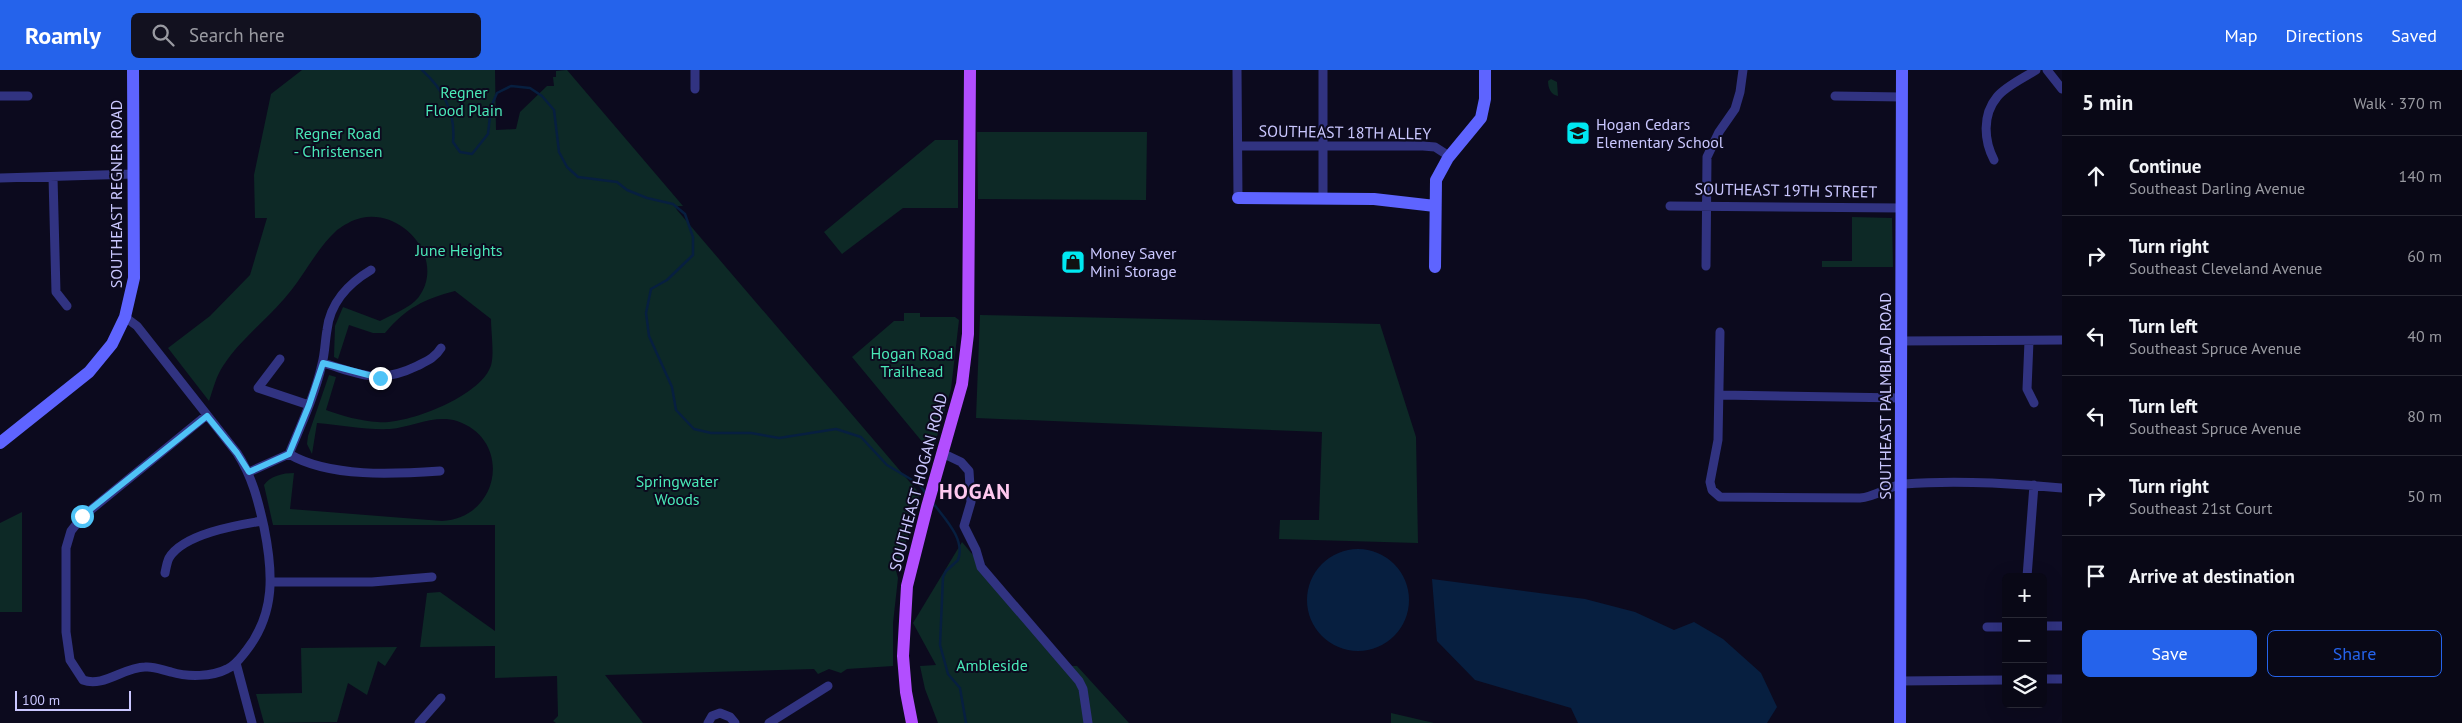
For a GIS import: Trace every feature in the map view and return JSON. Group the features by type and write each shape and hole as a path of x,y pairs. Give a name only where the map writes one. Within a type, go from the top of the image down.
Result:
{"main road":[{"name":"SOUTHEAST HOGAN ROAD","path":"912,723 904,673 903,619 907,586 962,384 968,334 970,70"}],"street":[{"name":"SOUTHEAST REGNER ROAD","path":"0,443 89,372 112,344 126,317 134,278 133,70"},
{"path":"695,70 695,89"},
{"path":"1237,70 1238,198 1374,199 1435,206"},
{"path":"1323,70 1323,198"},
{"path":"1435,267 1436,180 1439,170 1449,156 1481,118 1484,108 1485,70"},
{"path":"1706,266 1707,157 1719,132 1735,109 1743,70"},
{"name":"SOUTHEAST PALMBLAD ROAD","path":"1900,723 1902,70"},
{"path":"1994,160 1987,147 1988,112 1998,96 2036,70"},
{"path":"2047,70 2062,90"},
{"path":"0,96 28,96"},
{"path":"1835,96 1902,97"},
{"name":"SOUTHEAST 18TH ALLEY","path":"1238,146 1429,146 1438,148 1449,156"},
{"path":"0,178 134,174"},
{"path":"53,177 56,292 67,306"},
{"name":"SOUTHEAST 19TH STREET","path":"1670,206 1902,208"},
{"path":"249,472 289,454 309,405 323,363 327,329 336,304 353,283 371,270"},
{"path":"126,317 137,326 237,453 249,472 270,559 272,582 264,622 251,644 236,663 228,669 200,675 182,674 155,667 137,668 97,682 88,682 80,678 73,668 68,651 66,632 66,548 71,531 82,516 207,416"},
{"path":"1720,332 1718,445 1710,482 1712,490 1724,498 1860,498 1871,497 1901,484 2034,485 2062,488"},
{"path":"1901,341 2062,340"},
{"path":"2029,341 2027,389 2034,403"},
{"path":"323,363 372,377 388,377 435,357 441,348"},
{"path":"280,359 258,388 309,405"},
{"path":"1720,396 1901,398"},
{"path":"289,454 312,464 343,470 398,474 440,471"},
{"path":"942,454 965,465 969,471 971,502 964,526 974,545 981,567 1079,681 1083,689 1088,723"},
{"path":"2027,573 2034,485"},
{"path":"165,573 169,558 183,546 223,529 262,521"},
{"path":"272,582 372,582 432,577"},
{"path":"2047,626 2062,626"},
{"path":"1987,627 2002,627"},
{"path":"236,663 252,723"},
{"path":"2047,679 2062,679"},
{"path":"1900,681 2002,680"},
{"path":"768,723 828,686"},
{"path":"419,723 441,698"},
{"path":"708,723 712,716 720,713 730,717 735,723"}],"green space":[{"name":"Springwater Woods","path":"302,70 495,70 496,130 516,129 520,112 547,86 554,86 553,77 556,77 556,71 567,70 683,206 675,206 677,210 920,494 901,560 895,567 898,578 893,623 893,666 847,669 841,673 829,669 818,674 814,669 605,675 643,723 556,723 553,721 558,716 557,676 495,678 495,646 420,647 427,593 440,592 495,631 495,525 273,525 264,485 273,477 281,474 294,473 290,509 442,521 462,517 477,507 487,493 492,477 492,460 486,444 475,431 457,421 449,419 432,420 390,429 317,423 312,454 307,444 329,375 336,377 326,410 365,421 391,422 423,414 457,399 483,379 490,368 493,352 491,319 455,291 434,297 416,306 400,317 385,333 373,333 349,325 338,359 334,357 335,326 343,307 380,321 415,302 426,283 427,268 424,253 416,240 405,229 392,221 377,217 361,218 337,230 284,299 244,339 223,366 218,374 209,401 168,348 210,316 250,275 267,218 255,218 254,175 271,94"},
{"path":"1551,79 1557,82 1558,96 1549,89 1548,81"},
{"path":"977,132 1147,132 1146,200 978,199"},
{"path":"935,140 958,140 958,208 903,208 842,254 824,232"},
{"path":"1852,217 1892,218 1893,267 1822,267 1822,261 1852,261"},
{"name":"Hogan Road Trailhead","path":"904,313 920,313 920,317 955,317 959,320 951,389 933,450 929,450 852,357 894,321 904,321"},
{"path":"980,315 1380,324 1416,437 1418,543 1279,539 1280,520 1319,520 1322,432 976,418"},
{"path":"22,512 22,612 0,612 0,523"},
{"name":"Ambleside","path":"962,542 1067,666 1077,666 1129,723 938,723 925,689 920,666 936,665 913,623"},
{"path":"397,647 385,666 378,661 367,695 348,683 337,722 264,723 256,694 302,693 301,648"},
{"path":"1391,713 1434,723 1391,723"}],"water":[{"path":"1358,549 1378,553 1394,564 1405,580 1409,600 1405,620 1394,636 1378,647 1358,651 1338,647 1322,636 1311,620 1307,600 1311,580 1322,564 1338,553"},
{"path":"1432,579 1585,599 1635,612 1674,630 1694,622 1723,639 1761,673 1777,707 1767,723 1578,723 1571,708 1475,680 1437,641"}],"waterway":[{"path":"422,70 442,93 450,111 453,142 460,152 472,154 488,134 491,107 497,93 511,86 530,88 542,96 554,110 559,152 567,167 578,177 617,182 627,190 647,198 673,204 685,214 693,237 693,255 667,280 651,289 646,313 649,336 672,387 676,410 694,429 711,433 751,433 779,438 836,429 861,437 887,465 919,484 927,495"},
{"path":"933,503 953,529 959,544 958,560 946,571 943,577 940,645 948,674 960,688 966,723"}],"place":[{"name":"Hogan Cedars Elementary School","path":"1578,133"},
{"name":"Money Saver Mini Storage","path":"1073,262"}],"district":[{"name":"HOGAN","path":"975,491"}],"route":[{"path":"82,516 207,416 237,453 249,472 289,454 309,405 323,363 380,378"}],"park label":[{"name":"Regner Flood Plain","path":"464,101"},
{"name":"Regner Road - Christensen","path":"338,142"},
{"name":"June Heights","path":"459,250"}]}
